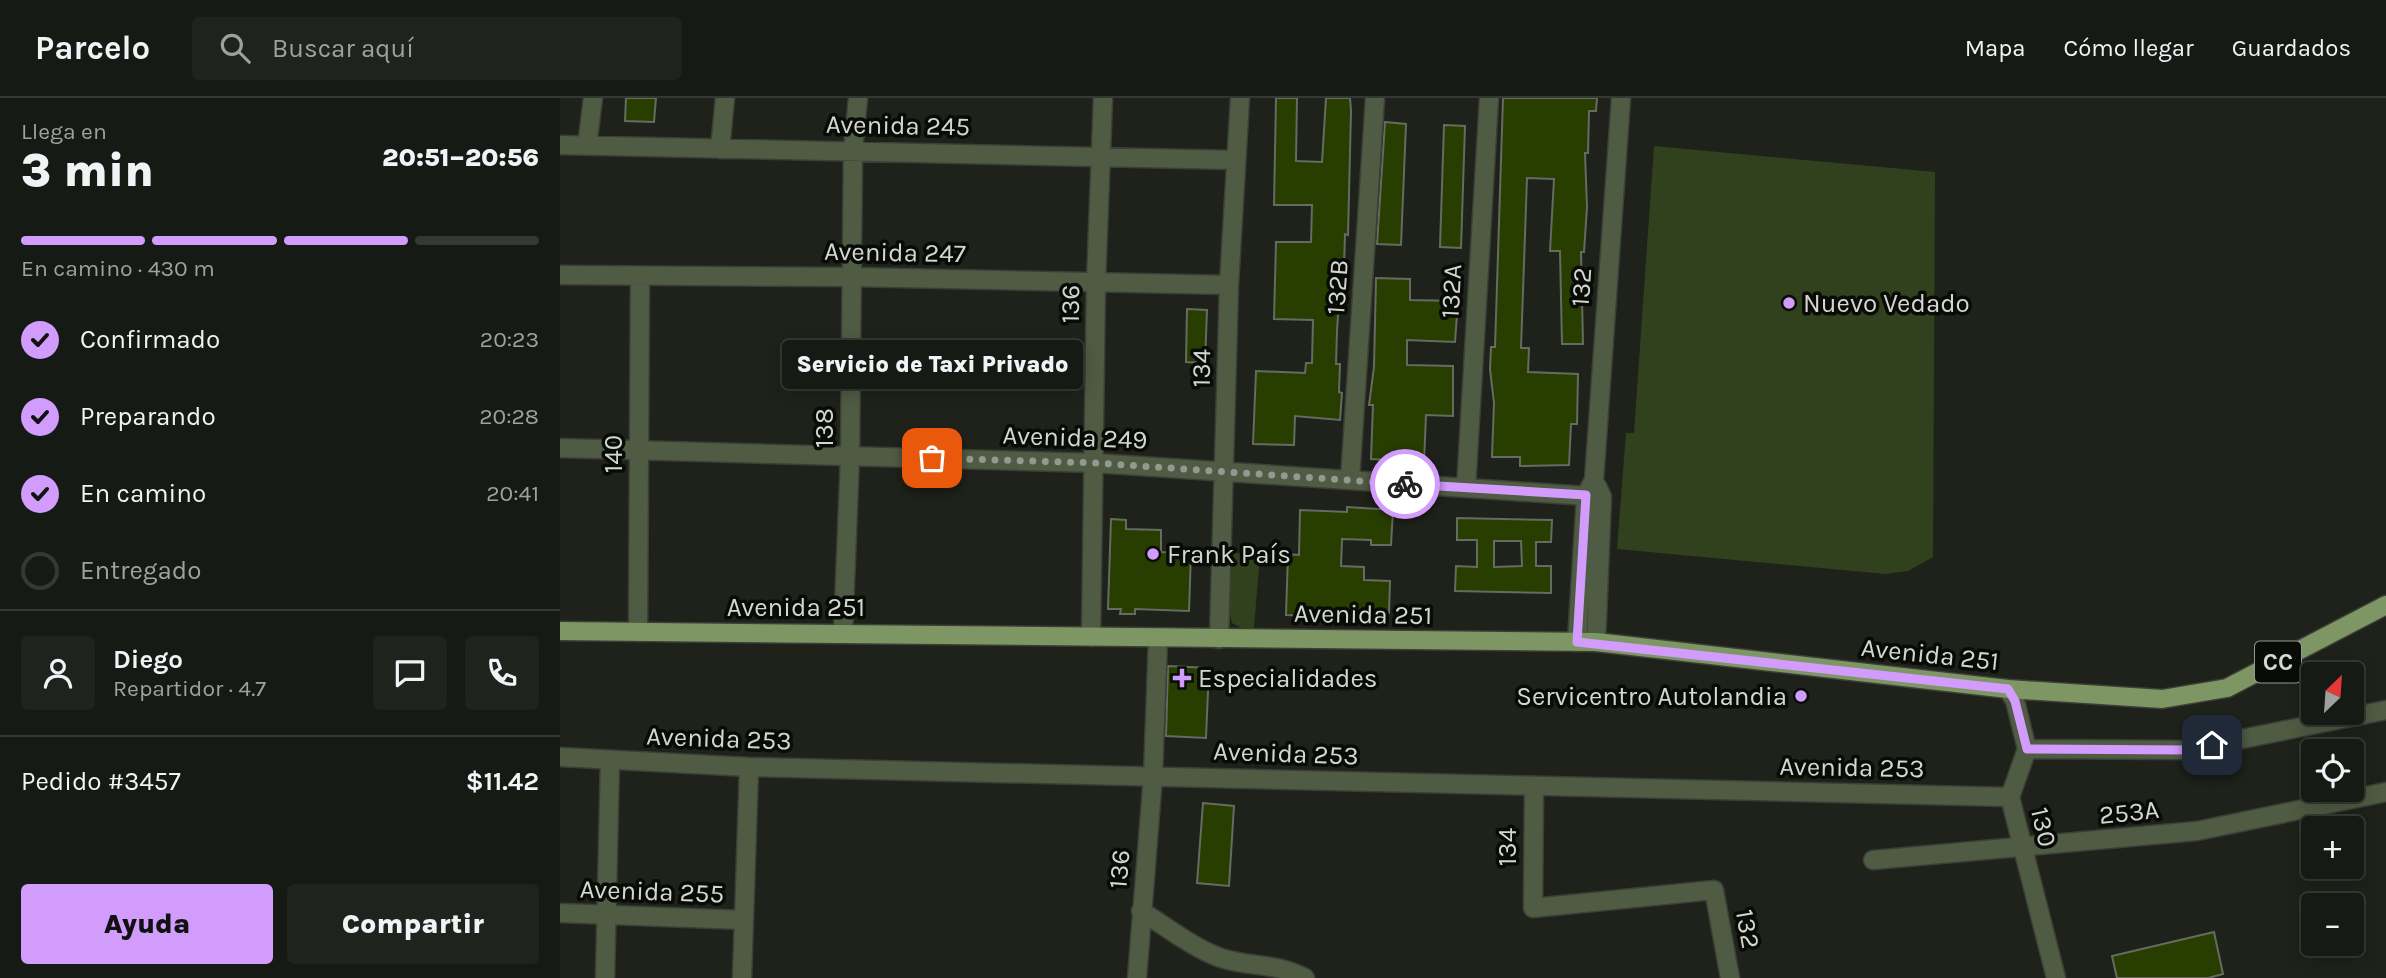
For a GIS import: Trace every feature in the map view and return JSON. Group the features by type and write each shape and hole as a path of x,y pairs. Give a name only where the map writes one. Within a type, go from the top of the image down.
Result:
{"main road":[{"name":"Avenida 251","path":"560,631 1596,642 2008,689 2162,699 2227,688 2386,605"}],"street":[{"path":"587,146 593,98"},
{"path":"720,149 725,98"},
{"name":"138","path":"843,633 850,456 853,150 858,98"},
{"name":"136","path":"1091,638 1096,463 1096,282 1103,98"},
{"name":"134","path":"1219,639 1226,471 1229,285 1240,98"},
{"name":"132B","path":"1350,480 1375,98"},
{"name":"132A","path":"1466,488 1489,98"},
{"name":"132","path":"1577,642 1594,491 1620,98"},
{"name":"Avenida 245","path":"560,145 1235,160"},
{"name":"Avenida 247","path":"560,275 851,277 1229,285"},
{"name":"140","path":"638,632 640,277"},
{"name":"Avenida 249","path":"560,448 1096,463 1466,488 1594,491"},
{"name":"132","path":"1594,491 1596,642"},
{"name":"136","path":"1136,978 1153,776 1158,639"},
{"path":"2008,689 2015,701 2027,749 2188,750 2386,710"},
{"name":"130","path":"2027,749 2010,797 2056,978"},
{"name":"Avenida 253","path":"560,757 749,767 2010,797"},
{"path":"605,978 610,760"},
{"path":"742,978 749,767"},
{"name":"134","path":"1534,786 1533,908 1714,890"},
{"name":"253A","path":"1873,860 2022,849 2197,831 2386,792"},
{"name":"132","path":"1714,890 1730,978"},
{"path":"1141,911 1224,959 1280,966 1305,978"},
{"name":"Avenida 255","path":"560,913 743,920"}],"green space":[{"name":"Nuevo Vedado","path":"1654,146 1935,172 1933,557 1908,571 1886,574 1617,549 1626,433 1634,433"},
{"path":"1232,553 1260,554 1254,628 1241,628 1232,623 1229,609"}],"building":[{"path":"626,98 656,98 654,122 625,121"},
{"path":"1276,98 1297,98 1296,161 1322,162 1326,98 1350,98 1351,111 1348,235 1345,234 1343,301 1339,301 1337,331 1336,364 1340,364 1339,392 1342,393 1340,420 1295,416 1294,445 1253,444 1256,371 1305,373 1306,363 1312,363 1313,320 1274,319 1276,242 1311,242 1312,205 1274,205"},
{"path":"1503,98 1597,98 1596,111 1589,111 1588,153 1585,153 1587,207 1584,252 1581,252 1583,344 1562,344 1560,251 1550,251 1554,179 1527,178 1521,348 1529,348 1528,372 1578,374 1577,424 1571,424 1569,465 1520,466 1520,457 1492,457 1494,403 1490,369 1491,347 1495,347"},
{"path":"1385,122 1406,124 1401,245 1377,244"},
{"path":"1444,125 1465,126 1461,248 1440,247"},
{"path":"1376,278 1410,279 1410,300 1458,301 1455,342 1407,340 1407,365 1453,366 1453,416 1426,415 1424,462 1371,459 1373,405 1369,405 1374,367"},
{"path":"1187,309 1207,310 1205,363 1186,362"},
{"path":"1347,507 1393,510 1391,545 1371,545 1371,540 1342,539 1341,566 1364,567 1364,580 1390,581 1389,613 1363,612 1363,618 1286,615 1288,554 1299,555 1300,510 1347,512"},
{"path":"1457,518 1552,520 1551,542 1536,542 1536,566 1551,566 1551,593 1455,591 1456,566 1477,567 1477,540 1457,540","holes":["1494,541 1521,541 1522,566 1494,567"]},
{"path":"1111,519 1126,520 1126,529 1161,530 1161,552 1191,553 1189,611 1135,609 1135,614 1120,614 1121,609 1108,609"},
{"path":"1168,666 1209,668 1206,738 1166,736"},
{"path":"1203,803 1234,806 1229,886 1197,883"},
{"path":"2214,932 2223,974 2208,978 2117,978 2112,956"}],"way so far":[{"path":"932,458 1096,463 1405,484"}],"place":[{"name":"Nuevo Vedado","path":"1789,303"},
{"name":"Servicio de Taxi Privado","path":"932,458"},
{"name":"Frank País","path":"1153,554"},
{"name":"Especialidades","path":"1182,678"},
{"name":"Servicentro Autolandia","path":"1801,696"}],"route":[{"path":"1405,484 1586,495 1577,642 2008,689 2015,701 2027,749 2188,750 2212,745"}]}
